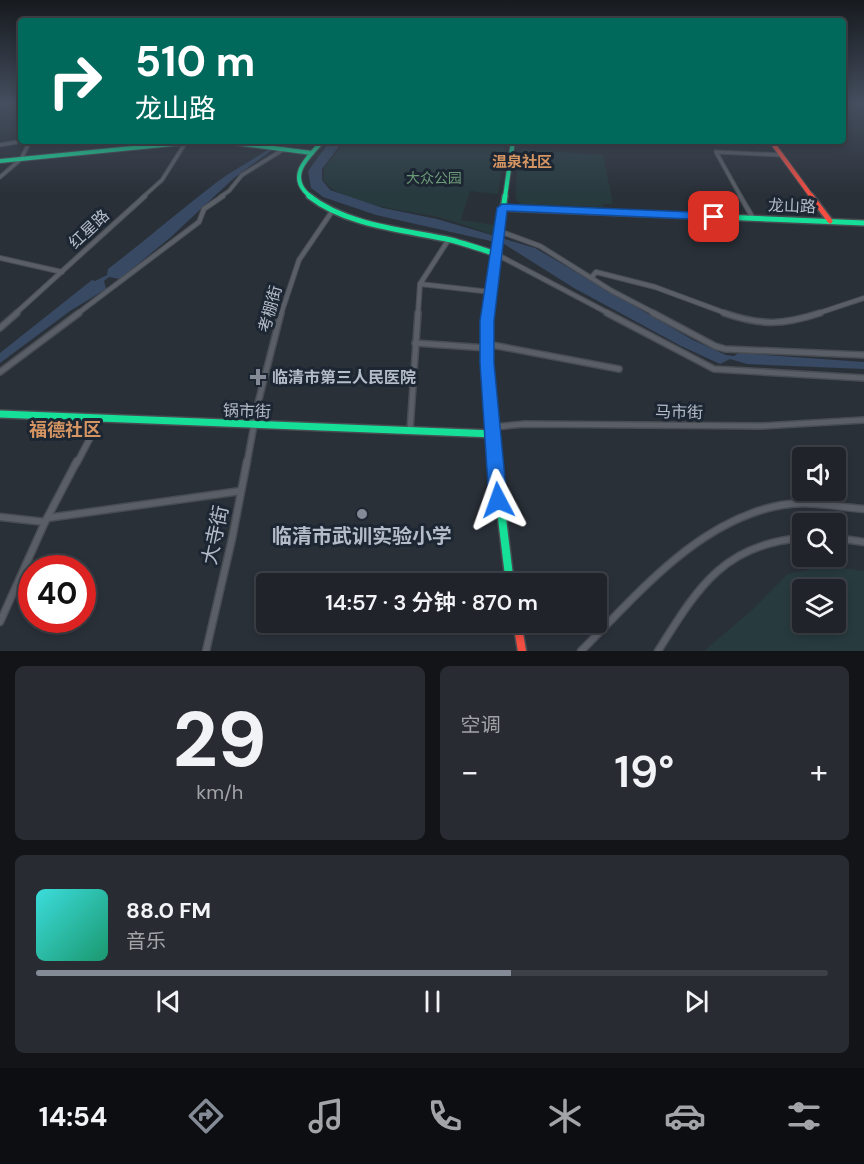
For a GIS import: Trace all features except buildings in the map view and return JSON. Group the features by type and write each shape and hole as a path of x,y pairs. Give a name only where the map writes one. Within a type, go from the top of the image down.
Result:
{"street":[{"path":"0,145 18,142"},
{"path":"0,177 21,159 28,144"},
{"path":"0,161 158,144"},
{"name":"红星路","path":"0,328 162,180 184,144"},
{"path":"252,144 312,153"},
{"path":"321,144 301,164 300,186 309,198 333,210 377,224 449,239 496,254 714,369 864,378"},
{"path":"508,573 499,508 487,346 491,292 513,144"},
{"path":"773,144 830,221"},
{"path":"0,372 199,222 204,209 229,191 242,175 284,149"},
{"path":"753,218 716,152 781,155"},
{"name":"龙山路","path":"502,208 860,223"},
{"name":"考棚街","path":"254,425 292,274 318,229 333,210"},
{"path":"860,223 864,228"},
{"path":"499,231 540,246 591,278 715,346 725,349 810,355 864,356"},
{"path":"410,430 420,284 449,239"},
{"path":"0,258 62,272"},
{"path":"591,278 596,272 628,278 739,319 782,324 864,298"},
{"path":"420,284 491,292"},
{"path":"415,343 487,346 619,369"},
{"name":"锅市街","path":"0,414 254,425 493,430"},
{"path":"0,622 46,520 100,419"},
{"name":"马市街","path":"493,430 525,424 760,426 864,420"},
{"name":"大寺街","path":"206,651 254,425"},
{"path":"0,517 46,520 241,492"},
{"path":"581,651 684,554 724,525 783,505 864,509"},
{"path":"658,651 706,581 734,559 772,539 792,538"},
{"path":"846,539 864,542"},
{"path":"519,633 522,651"}],"green space":[{"name":"大众公园","path":"344,144 506,144 498,194 470,191 461,220 494,225 493,235 434,216 374,205 343,195 331,188 324,180 324,168"},
{"path":"521,149 603,155 613,204 602,204 603,207 521,204 516,199 516,183"},
{"path":"822,567 864,571 864,651 704,651 751,611 788,574"}],"water":[{"path":"275,144 280,144 234,178 172,236 120,279 109,277 104,281 106,289 70,311 0,363 0,353 92,280 95,281 107,275 108,269 217,182"},
{"path":"328,144 341,144 322,169 322,180 330,190 383,208 437,219 535,248 693,340 726,355 734,356 739,353 864,362 864,369 747,364 730,359 720,364 681,346 574,288 504,244 376,215 323,197 311,188 308,171"}],"traffic: fast":[{"path":"0,161 173,144"},
{"path":"242,144 312,153"},
{"path":"320,144 303,162 298,177 303,191 318,203 338,213 387,227 454,241 496,254"},
{"path":"508,573 499,508 487,363 487,321 513,144"},
{"path":"502,208 864,223"},
{"path":"0,414 494,434"}],"traffic: jam":[{"path":"773,144 830,221"},
{"path":"519,633 522,651"}],"place":[{"name":"临清市第三人民医院","path":"258,377"},
{"name":"临清市武训实验小学","path":"362,514"}],"district":[{"name":"温泉社区","path":"522,162"},
{"name":"福德社区","path":"65,430"}],"route":[{"path":"498,500 487,363 487,321 502,208 714,217"}]}
